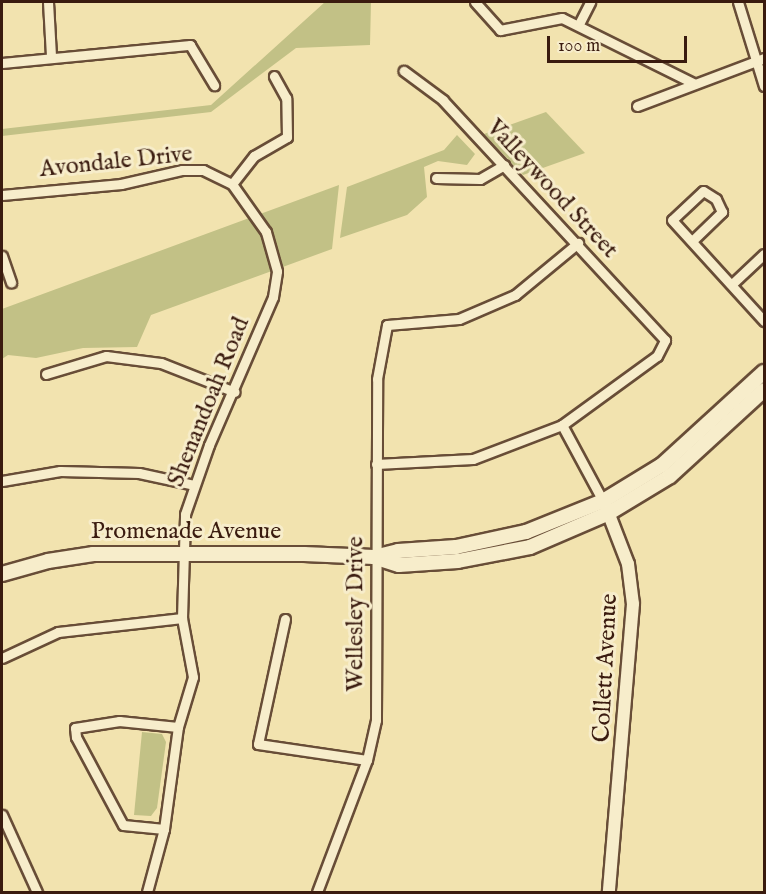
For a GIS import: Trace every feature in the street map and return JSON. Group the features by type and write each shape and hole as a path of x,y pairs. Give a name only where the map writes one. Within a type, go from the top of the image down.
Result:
{"main road":[{"name":"Promenade Avenue","path":"606,507 662,465 765,372"},
{"name":"Promenade Avenue","path":"2,574 70,556 182,554 374,557 398,551 456,548 526,532 606,507 670,476 765,390"}],"street":[{"path":"48,2 51,56"},
{"path":"475,2 500,30 562,18 579,24 695,84"},
{"path":"579,24 590,2"},
{"path":"738,2 760,59 765,86"},
{"path":"2,63 51,56 190,45 214,85"},
{"path":"637,106 760,59"},
{"name":"Valleywood Street","path":"404,71 443,100 578,243 665,340 657,356 562,425"},
{"path":"232,184 254,156 287,137 285,98 274,76"},
{"path":"436,178 480,179 504,165"},
{"name":"Avondale Drive","path":"2,195 122,184 182,170 203,170 232,184"},
{"name":"Shenandoah Road","path":"147,892 164,829 178,727 193,677 182,618 182,554 185,514 194,485 273,297 277,270 266,232 232,184"},
{"path":"692,241 722,212 716,199 703,191 672,220 765,321"},
{"name":"Wellesley Drive","path":"317,892 367,760 376,720 374,557 378,379 387,325 459,319 515,295 578,243"},
{"path":"732,284 765,254"},
{"path":"2,256 11,282"},
{"path":"46,374 106,356 161,363 235,392"},
{"path":"376,464 473,459 562,425"},
{"name":"Collett Avenue","path":"562,425 606,507 628,564 633,604 609,892"},
{"path":"2,480 60,471 139,473 194,485"},
{"path":"2,658 58,632 182,618"},
{"path":"285,619 258,744 367,760"},
{"path":"164,829 123,825 76,737 75,728 119,721 178,727"},
{"path":"2,815 37,892"}],"shaded area":[{"path":"325,2 371,2 370,45 296,48 211,112 2,136 2,129 211,105"},
{"path":"546,112 585,153 523,175 484,134"},
{"path":"457,135 475,154 467,165 438,161 424,167 427,197 407,215 340,238 347,187 444,150"},
{"path":"339,185 332,249 151,315 137,347 83,348 36,358 8,355 2,359 2,309"},
{"path":"142,732 162,734 166,742 157,808 151,816 134,815"}]}
